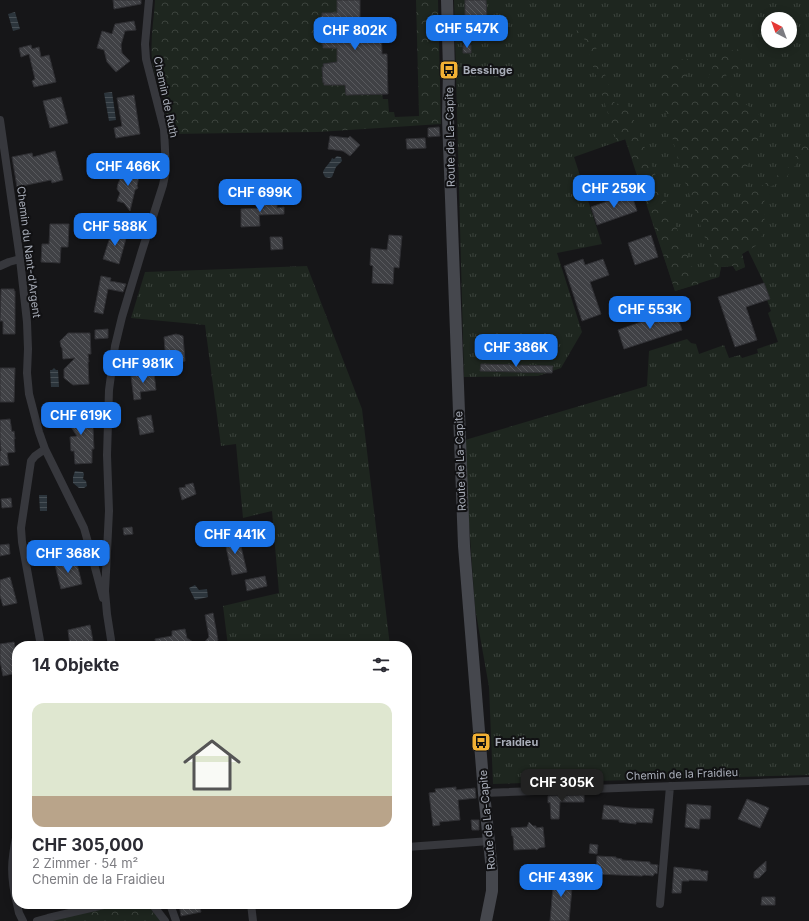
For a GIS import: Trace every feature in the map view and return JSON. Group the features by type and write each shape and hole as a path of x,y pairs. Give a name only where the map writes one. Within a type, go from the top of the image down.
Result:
{"street":[{"name":"Chemin de Ruth","path":"111,641 107,614 106,572 109,511 107,431 112,364 122,317 163,185 166,170 164,129 146,59 145,44 149,0"},
{"name":"Route de La-Capite","path":"447,0 449,70 448,118 464,546 484,793 492,871 492,891 486,921"},
{"name":"Chemin du Nant-d'Argent","path":"0,120 20,259 27,322 27,372 29,394 45,449 84,528 107,614"},
{"path":"0,266 20,259"},
{"path":"40,641 22,542 21,528 31,461 45,449"},
{"name":"Chemin de la Fraidieu","path":"484,793 809,780"},
{"path":"660,904 670,786"},
{"path":"412,847 490,841"},
{"path":"19,909 23,921"},
{"path":"37,921 87,909"},
{"path":"156,909 165,921"},
{"path":"172,909 176,921"},
{"path":"252,909 253,921"}],"green space":[{"path":"155,0 337,0 337,13 322,13 321,16 323,48 337,48 337,62 323,64 324,85 345,85 346,95 382,94 383,99 388,99 389,112 394,112 395,117 419,116 416,0 438,0 441,124 318,132 170,134 163,103 165,102 155,76 152,60"},
{"path":"454,0 809,0 809,775 493,784 489,687 475,608 465,440 647,386 649,351 687,339 691,343 696,344 699,354 724,345 729,358 740,355 742,358 758,353 757,349 778,342 768,313 771,311 767,300 770,299 748,250 742,254 745,267 736,271 733,266 721,267 719,277 675,291 625,139 574,157 602,244 557,253 582,332 561,368 538,376 464,377"},
{"path":"589,27 615,104 627,103 699,284 675,291 626,139 617,142 584,38 578,42 574,38 574,32"},
{"path":"737,49 742,54 740,70 727,74 726,78 739,100 756,111 761,117 759,139 748,165 719,205 725,216 745,197 787,169 806,141 809,139 809,159 798,162 785,179 770,187 764,202 764,228 761,239 759,244 742,254 745,267 736,271 733,266 721,267 719,277 680,168 657,77 659,70 666,61 688,59 685,89 705,87 714,63 727,52"},
{"path":"307,266 362,409 389,641 227,641 223,606 279,593 272,511 243,518 236,444 221,446 205,325 131,318 145,272"},
{"path":"103,909 151,909 160,921 48,921"}],"shaded area":[{"path":"15,12 20,29 13,31 8,14"},
{"path":"112,92 116,120 109,121 104,93"},
{"path":"337,156 341,157 342,161 336,167 332,177 325,177 323,173 324,169 332,158 334,159"},
{"path":"54,368 58,370 59,387 51,387 50,370"},
{"path":"75,471 83,472 83,479 86,481 87,486 84,488 79,488 73,483"},
{"path":"39,495 47,495 47,511 40,511"},
{"path":"195,585 199,590 207,589 208,597 195,600 189,588"}],"building":[{"path":"113,0 141,0 141,4 114,9"},
{"path":"337,0 360,0 360,19 381,18 382,54 387,54 388,94 346,95 345,85 324,85 323,64 337,62 337,48 323,48 321,16 322,13 337,13"},
{"path":"465,0 486,0 487,18 465,18"},
{"path":"134,21 136,30 125,31 121,45 122,53 130,61 116,72 107,62 104,50 97,48 102,31 112,34 115,24"},
{"path":"31,45 32,49 39,47 41,57 49,55 56,82 34,87 32,81 35,79 29,54 21,57 19,48"},
{"path":"463,45 471,45 471,53 463,53"},
{"path":"134,95 140,134 116,138 114,128 122,126 117,98"},
{"path":"61,97 68,123 50,128 43,101"},
{"path":"439,127 440,136 428,137 428,128"},
{"path":"330,136 348,138 350,136 360,145 350,156 343,151 328,149"},
{"path":"425,138 426,148 407,149 406,139"},
{"path":"55,151 63,180 52,183 51,180 17,187 12,157 32,153 33,157"},
{"path":"127,166 140,171 137,186 138,188 135,190 130,211 124,203 117,201 120,193 117,189 118,184 120,179 125,174"},
{"path":"631,193 637,211 597,225 591,207"},
{"path":"277,200 277,208 284,207 284,214 259,215 260,226 241,227 241,209 263,208 262,201"},
{"path":"50,224 69,224 68,247 61,247 60,263 41,262 42,244 49,244"},
{"path":"112,231 127,235 119,264 103,259"},
{"path":"389,235 402,236 399,268 394,267 393,284 372,283 373,266 370,265 371,248 387,250"},
{"path":"651,235 658,257 635,265 628,243"},
{"path":"270,237 282,237 283,249 271,250"},
{"path":"583,259 585,265 603,259 609,275 590,282 601,314 582,321 564,266"},
{"path":"101,276 111,278 110,281 126,284 123,292 108,289 103,314 94,312"},
{"path":"764,283 770,299 746,307 757,340 735,347 718,297"},
{"path":"1,289 14,289 15,291 15,334 3,334 3,321 0,321"},
{"path":"675,310 682,330 624,349 618,330"},
{"path":"108,329 108,338 95,339 95,330"},
{"path":"68,333 90,333 91,354 88,354 89,384 73,385 64,378 64,369 75,358 63,359 60,341"},
{"path":"176,334 183,336 185,361 177,363 166,361 164,337"},
{"path":"481,364 553,366 552,373 480,371"},
{"path":"0,368 15,368 14,402 0,402"},
{"path":"154,373 156,390 140,392 141,399 134,400 131,376"},
{"path":"79,405 93,428 94,449 92,449 92,463 75,464 74,451 71,451 70,437 77,436 63,415"},
{"path":"151,415 154,432 140,435 137,418"},
{"path":"10,419 12,432 14,431 15,452 7,453 9,465 0,466 0,420"},
{"path":"193,483 196,494 182,500 179,488 186,487 185,485"},
{"path":"11,498 12,507 2,508 1,499"},
{"path":"132,527 133,534 124,535 123,528"},
{"path":"238,534 247,572 232,575 224,537"},
{"path":"9,544 10,554 0,556 0,545"},
{"path":"76,560 82,584 61,589 55,565"},
{"path":"265,576 267,586 247,591 245,580"},
{"path":"10,577 17,603 3,606 0,596 0,580"},
{"path":"213,613 217,641 205,641 209,637 205,615"},
{"path":"90,625 93,641 69,641 68,630"},
{"path":"185,629 187,638 192,641 155,641 155,639 172,636 172,631"},
{"path":"12,642 12,674 3,676 0,661 0,644"},
{"path":"456,787 456,790 475,788 476,798 458,800 460,820 439,822 440,825 433,826 429,793 436,792 435,789"},
{"path":"584,795 584,802 560,802 559,819 551,819 550,802 548,803 548,796"},
{"path":"747,799 769,808 760,828 738,819"},
{"path":"687,804 711,806 710,819 700,819 699,829 685,827"},
{"path":"604,805 654,809 652,823 636,822 636,824 619,822 619,820 602,819"},
{"path":"471,820 479,820 479,830 472,830"},
{"path":"529,822 533,826 536,826 536,828 543,827 545,847 537,850 514,850 511,828 527,827"},
{"path":"590,844 598,845 597,854 589,853"},
{"path":"597,856 650,862 650,864 658,865 657,874 655,873 653,876 642,876 596,874"},
{"path":"766,861 766,871 759,878 754,878 754,872"},
{"path":"674,867 708,871 707,881 682,881 681,893 672,893"},
{"path":"554,875 573,877 569,921 550,921"},
{"path":"762,897 775,897 775,905 761,905"},
{"path":"180,909 200,909 201,912 181,916"}],"place":[{"name":"Bessinge","path":"449,70"},
{"name":"Fraidieu","path":"481,742"}]}
